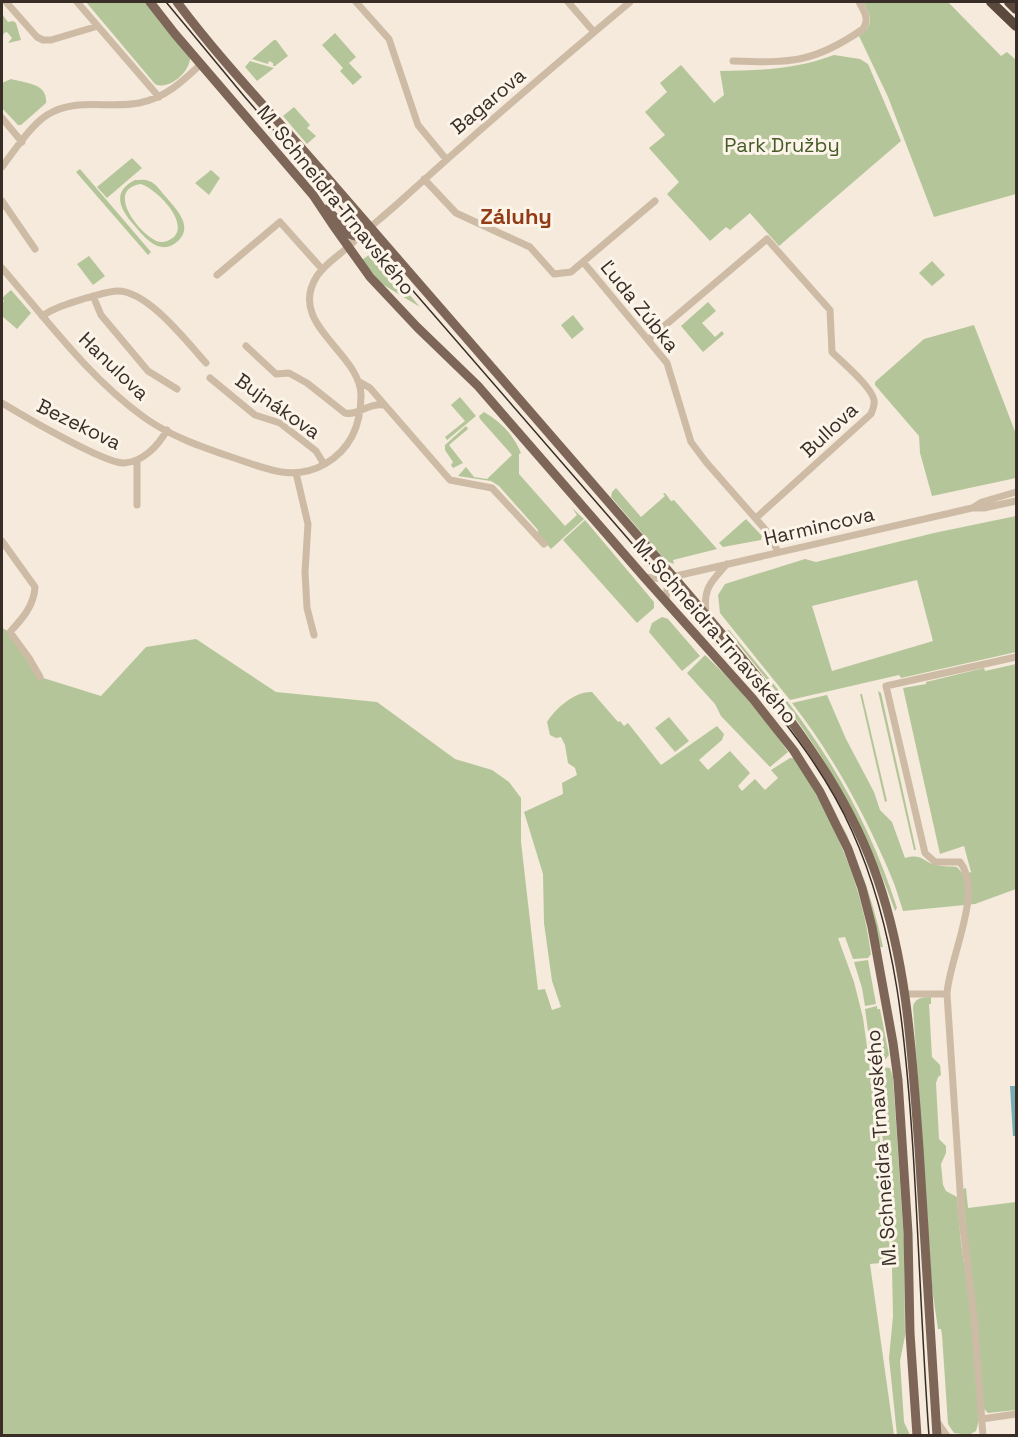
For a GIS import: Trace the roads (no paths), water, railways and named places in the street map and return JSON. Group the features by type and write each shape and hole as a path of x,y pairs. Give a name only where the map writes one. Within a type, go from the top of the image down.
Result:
{"highway":[{"path":"991,2 1017,26"},
{"path":"1009,2 1017,9"}],"main road":[{"name":"M. Schneidra Trnavského","path":"150,2 313,195 348,247 389,297 478,386 644,578 737,679 794,751 820,792 839,830 862,888 872,927 896,1063 908,1233 909,1317 918,1434"},
{"name":"M. Schneidra Trnavského","path":"177,2 370,228 547,428 706,613 786,713 839,791 879,882 897,943 906,994 914,1082 937,1436"},
{"path":"313,195 351,235 359,237"}],"street":[{"path":"6,2 37,37 43,40 51,40 98,26"},
{"path":"77,2 159,97"},
{"path":"356,2 389,39 418,125 446,159"},
{"path":"568,2 594,32"},
{"name":"Bagarova","path":"348,247 446,159 630,2"},
{"path":"733,61 790,62 833,48 863,29 867,18 859,2"},
{"path":"2,167 42,119 63,108 74,105 135,104 159,97 176,87 201,64"},
{"path":"2,118 22,142"},
{"path":"424,179 456,213 530,247 554,273 571,272 655,201"},
{"path":"2,201 35,249"},
{"path":"217,275 280,222 322,269"},
{"name":"Bullova","path":"649,339 767,239 830,310 832,352 873,395 875,404 872,414 756,519"},
{"path":"348,247 322,269 316,279 311,295 314,318 358,381 365,384 450,480 492,488 544,544"},
{"name":"Ľuda Zúbka","path":"584,262 667,363 691,442 770,535 778,552"},
{"name":"Hanulova","path":"2,268 90,371 111,392 147,420 192,443 257,465 277,471 308,472 336,457 355,433 361,397 358,381"},
{"path":"42,316 56,308 93,296 118,291 129,294 157,309 206,363"},
{"path":"93,296 101,315 148,371 177,388"},
{"path":"246,346 276,374 289,373 307,383 345,413 352,414 373,404 384,405"},
{"name":"Bujnákova","path":"210,378 255,415 280,423 316,452 324,464"},
{"name":"Bezekova","path":"2,403 106,459 121,463 137,460 153,449 167,430"},
{"path":"137,460 137,505"},
{"path":"296,473 308,524 305,572 307,608 314,635"},
{"name":"Harmincova","path":"972,508 982,502 1017,492"},
{"name":"Harmincova","path":"644,578 663,579 972,508 984,508 1017,501"},
{"path":"2,541 35,587 34,599 23,618 10,632 40,677"},
{"path":"706,613 706,591 712,580 727,564"},
{"path":"666,602 666,589 673,576"},
{"path":"983,1436 974,1317 962,1220 947,994 967,907 969,888 964,868 960,862 935,862 925,853 886,686 1017,657"},
{"path":"906,994 947,994"},
{"path":"982,1419 1017,1414"},
{"path":"936,1420 946,1436"}],"water":[{"path":"1010,1086 1016,1086 1016,1136 1013,1136"}],"tram line":[{"path":"166,2 244,96 754,684 782,718 832,792 852,831 880,908 897,988 907,1069 913,1150 929,1436"}],"district":[{"name":"Záluhy","path":"516,216"}],"park label":[{"name":"Park Družby","path":"782,145"}]}
